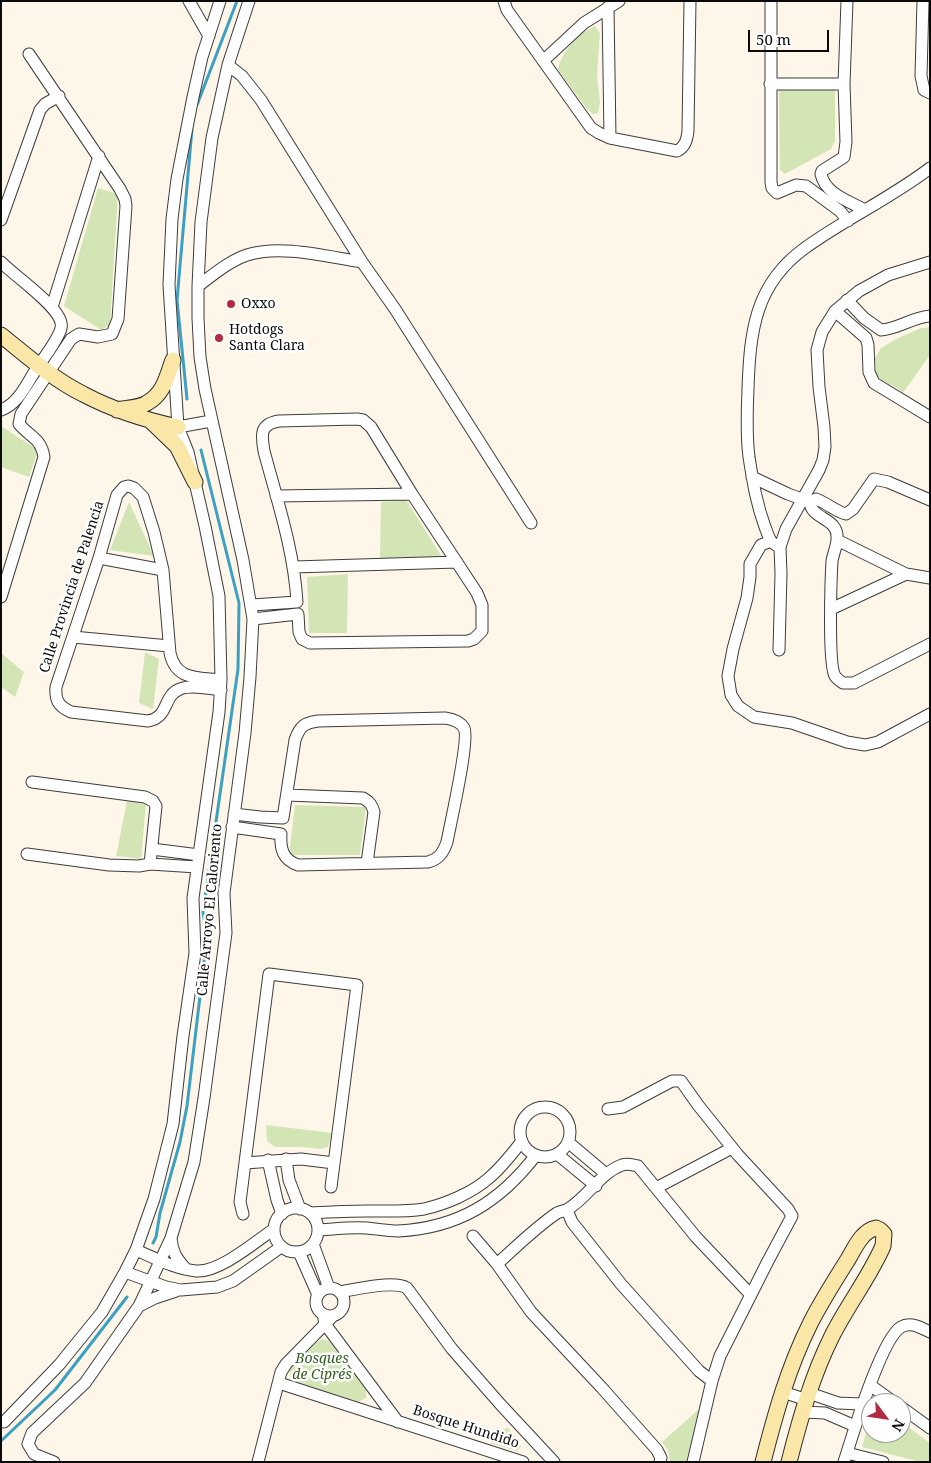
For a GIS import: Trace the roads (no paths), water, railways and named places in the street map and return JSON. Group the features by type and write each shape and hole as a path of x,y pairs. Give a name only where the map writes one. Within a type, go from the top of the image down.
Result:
{"street":[{"path":"189,1 209,36"},
{"name":"Calle Arroyo El Caloriento","path":"4,1422 59,1365 102,1312 125,1272 136,1250 154,1200 173,1124 195,952 193,898 221,686 218,596 188,452 178,427 169,285 172,219 177,179 193,97 220,1"},
{"name":"Calle Arroyo El Caloriento","path":"54,1462 34,1454 28,1444 32,1433 85,1383 139,1306 171,1238 194,1162 204,1098 226,933 224,893 245,733 253,619 243,560 211,421 200,357 198,286 201,222 212,138 228,64 249,1"},
{"path":"504,1 507,10 592,128 599,134 610,138 676,151 684,146 688,131 690,1"},
{"path":"771,1 772,188 777,193 796,186 806,186 840,211 848,221"},
{"path":"846,1 844,84 846,142 844,157 822,171 821,174 826,187 866,210"},
{"path":"923,1 921,76 924,90 930,93"},
{"path":"543,60 584,23 614,4"},
{"path":"610,138 614,4"},
{"path":"1,410 14,402 75,336 82,334 102,337 112,334 118,319 125,212 124,199 120,189 99,156 29,54"},
{"path":"228,64 242,76 261,100 362,262 395,309 531,523"},
{"path":"770,84 844,84"},
{"path":"1,220 40,110 44,104 59,96"},
{"path":"52,306 99,156"},
{"path":"779,650 781,573 775,544 757,505 747,438 749,358 751,338 757,313 773,280 804,249 894,193 930,168"},
{"path":"198,286 232,262 245,255 262,251 297,252 362,262"},
{"path":"1,262 52,306 62,326 19,420 22,428 39,442 43,449 44,457 1,597"},
{"path":"809,504 823,460 825,447 817,350 822,332 835,311 847,300 874,282 888,275 930,262"},
{"path":"847,300 864,318 880,330 919,317 930,316"},
{"path":"835,311 866,338 869,372 874,383 930,417"},
{"path":"1,335 43,369 82,394 116,410 150,421 178,427 211,421"},
{"path":"116,410 146,404 160,393 173,360"},
{"path":"362,420 371,427 412,494 477,593 482,606 482,631 474,639 468,641 310,643 302,639 299,632 294,567 262,440 262,434 268,424 279,421 362,420"},
{"path":"150,421 177,446 195,482"},
{"path":"752,477 809,504 834,525 837,534 832,563 831,609 834,676 844,683 854,683 930,644"},
{"path":"930,500 888,482 874,479 859,502 846,514 816,499 786,529 775,544 761,545 750,564 747,598 733,649 728,676 731,695 738,706 754,717 792,724 847,742 865,745 878,742 930,714"},
{"name":"Calle Provincia de Palencia","path":"124,487 134,488 143,497 154,532 163,570 171,659 182,674 221,686 180,689 170,697 164,711 154,720 148,721 70,712 60,706 57,701 56,687 99,558 117,495 124,487"},
{"path":"276,496 412,494"},
{"path":"837,540 906,574 930,578"},
{"path":"99,558 163,570"},
{"path":"294,567 457,562"},
{"path":"831,609 906,574"},
{"path":"252,605 298,608"},
{"path":"253,619 298,608"},
{"path":"73,637 169,646"},
{"path":"445,718 452,719 462,725 465,730 465,747 447,842 440,856 428,862 304,866 292,863 283,855 281,843 287,795 295,740 300,728 304,724 318,721 445,718"},
{"path":"32,782 146,797 153,800 156,806 150,864"},
{"path":"287,795 363,798 368,801 374,812 367,863"},
{"path":"234,814 283,818"},
{"path":"232,827 281,834"},
{"path":"152,849 198,855"},
{"path":"27,854 109,865 139,866 150,864 197,867"},
{"path":"243,1214 240,1202 269,974 357,985 331,1187"},
{"path":"608,1109 623,1107 672,1081 681,1081 698,1106 732,1148 788,1209 792,1216 720,1356 712,1381 693,1462"},
{"path":"537,1108 553,1108 566,1118 570,1134 568,1142 557,1154 549,1156 536,1155 526,1148 522,1141 520,1134 524,1118 537,1108"},
{"path":"286,1159 289,1180 305,1211 317,1224 318,1230 315,1240 309,1248 299,1252 293,1252 281,1247 275,1236 274,1229 278,1218 287,1210 305,1211 395,1211 424,1208 449,1201 474,1189 489,1179 511,1156 522,1141"},
{"path":"568,1142 606,1174"},
{"path":"656,1188 732,1148"},
{"path":"557,1154 596,1186"},
{"path":"318,1230 366,1228 396,1231 429,1228 465,1216 489,1203 511,1184 536,1155"},
{"path":"245,1163 301,1159 334,1163"},
{"path":"268,1160 282,1214"},
{"path":"498,1264 559,1212 567,1210 596,1186 606,1174 622,1165 630,1164 638,1166 696,1237 751,1294"},
{"path":"567,1210 572,1222 621,1284 699,1371 712,1381"},
{"path":"763,1462 783,1392 810,1324 862,1237 867,1231 876,1228 884,1234 880,1253 843,1316 821,1359 806,1401 789,1462"},
{"path":"136,1250 160,1260 198,1271 220,1266 274,1229"},
{"path":"473,1236 498,1264 531,1312 657,1450 660,1462"},
{"path":"171,1238 172,1249 177,1259 187,1269"},
{"path":"312,1244 329,1288"},
{"path":"139,1306 155,1298 181,1290 217,1287 233,1281 281,1247"},
{"path":"299,1252 318,1295 317,1307 327,1318"},
{"path":"211,1268 217,1287"},
{"path":"125,1272 150,1282 181,1290"},
{"path":"342,1297 350,1295 358,1289 394,1285 401,1285 407,1288 452,1349 554,1462"},
{"path":"258,1462 281,1372 327,1318 341,1310 342,1297 337,1289 325,1289 318,1295"},
{"name":"Bosque Hundido","path":"327,1318 398,1422"},
{"path":"867,1393 897,1330 902,1326 913,1325 930,1332"},
{"path":"799,1348 821,1359"},
{"name":"Bosque Hundido","path":"279,1383 524,1462"},
{"path":"870,1385 881,1393"},
{"path":"783,1392 806,1401 825,1413 855,1426"},
{"path":"806,1401 861,1404"},
{"path":"861,1407 846,1457 883,1462"},
{"path":"911,1414 930,1428"}],"waterway":[{"path":"197,105 237,1"},
{"path":"187,399 177,300 192,129"},
{"path":"153,1243 180,1142 187,1106 207,937 203,912 238,669 239,603 201,450"},
{"path":"1,1441 55,1390 127,1297"}],"place":[{"name":"Oxxo","path":"231,304"},
{"name":"Hotdogs Santa Clara","path":"219,338"}],"park label":[{"name":"Bosques de Ciprés","path":"322,1368"}]}
